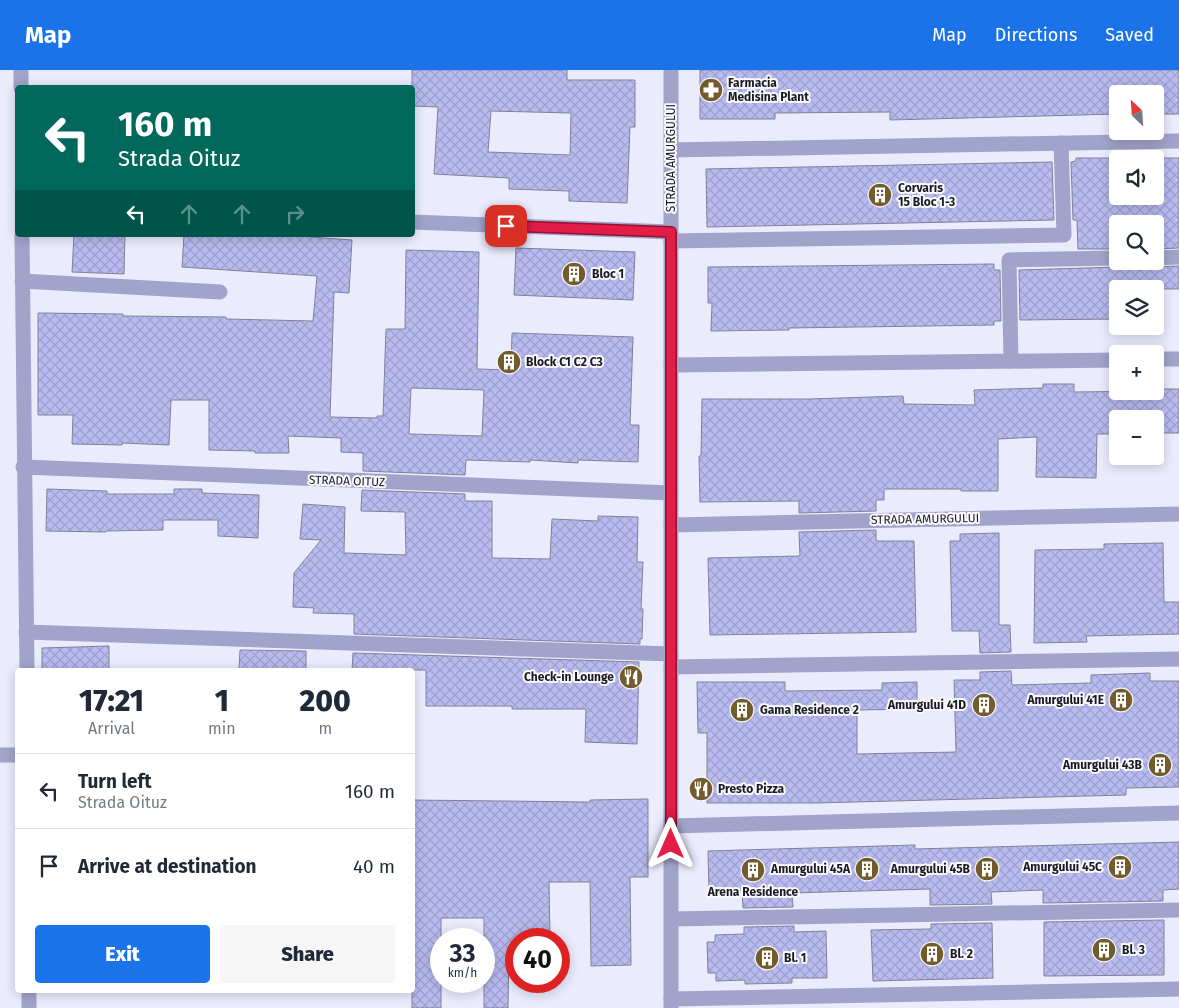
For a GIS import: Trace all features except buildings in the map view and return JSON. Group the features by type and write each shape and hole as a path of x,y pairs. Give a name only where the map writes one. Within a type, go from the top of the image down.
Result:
{"street":[{"path":"21,70 21,85"},
{"name":"STRADA AMURGULUI","path":"671,70 671,1004"},
{"path":"671,150 1179,141"},
{"path":"415,222 671,236 1064,235 1061,143"},
{"path":"22,237 23,467 27,668"},
{"path":"1164,258 1179,257"},
{"path":"1011,361 1009,260 1109,258"},
{"path":"22,281 220,292"},
{"path":"1164,359 1179,359"},
{"path":"671,365 1109,360"},
{"name":"STRADA OITUZ","path":"23,467 671,494"},
{"name":"STRADA AMURGULUI","path":"671,525 1179,514"},
{"path":"26,632 671,660 1179,659"},
{"path":"0,755 15,755"},
{"path":"671,826 1179,813"},
{"path":"672,919 1179,910"},
{"path":"671,1004 1179,989"},
{"path":"29,993 29,1008"}],"place":[{"name":"Farmacia Medisina Plant","path":"711,90"},
{"name":"Corvaris 15 Bloc 1-3","path":"880,195"},
{"name":"Bloc 1","path":"574,274"},
{"name":"Block C1 C2 C3","path":"509,362"},
{"name":"Check-in Lounge","path":"631,677"},
{"name":"Amurgului 41E","path":"1121,700"},
{"name":"Amurgului 41D","path":"984,705"},
{"name":"Gama Residence 2","path":"742,710"},
{"name":"Amurgului 43B","path":"1160,765"},
{"name":"Presto Pizza","path":"701,789"},
{"name":"Amurgului 45C","path":"1120,867"},
{"name":"Amurgului 45A","path":"867,869"},
{"name":"Amurgului 45B","path":"987,869"},
{"name":"Arena Residence","path":"753,870"},
{"name":"Bl. 3","path":"1104,950"},
{"name":"Bl. 2","path":"932,954"},
{"name":"Bl. 1","path":"767,958"}],"route":[{"path":"506,226 671,232 671,844"}]}
